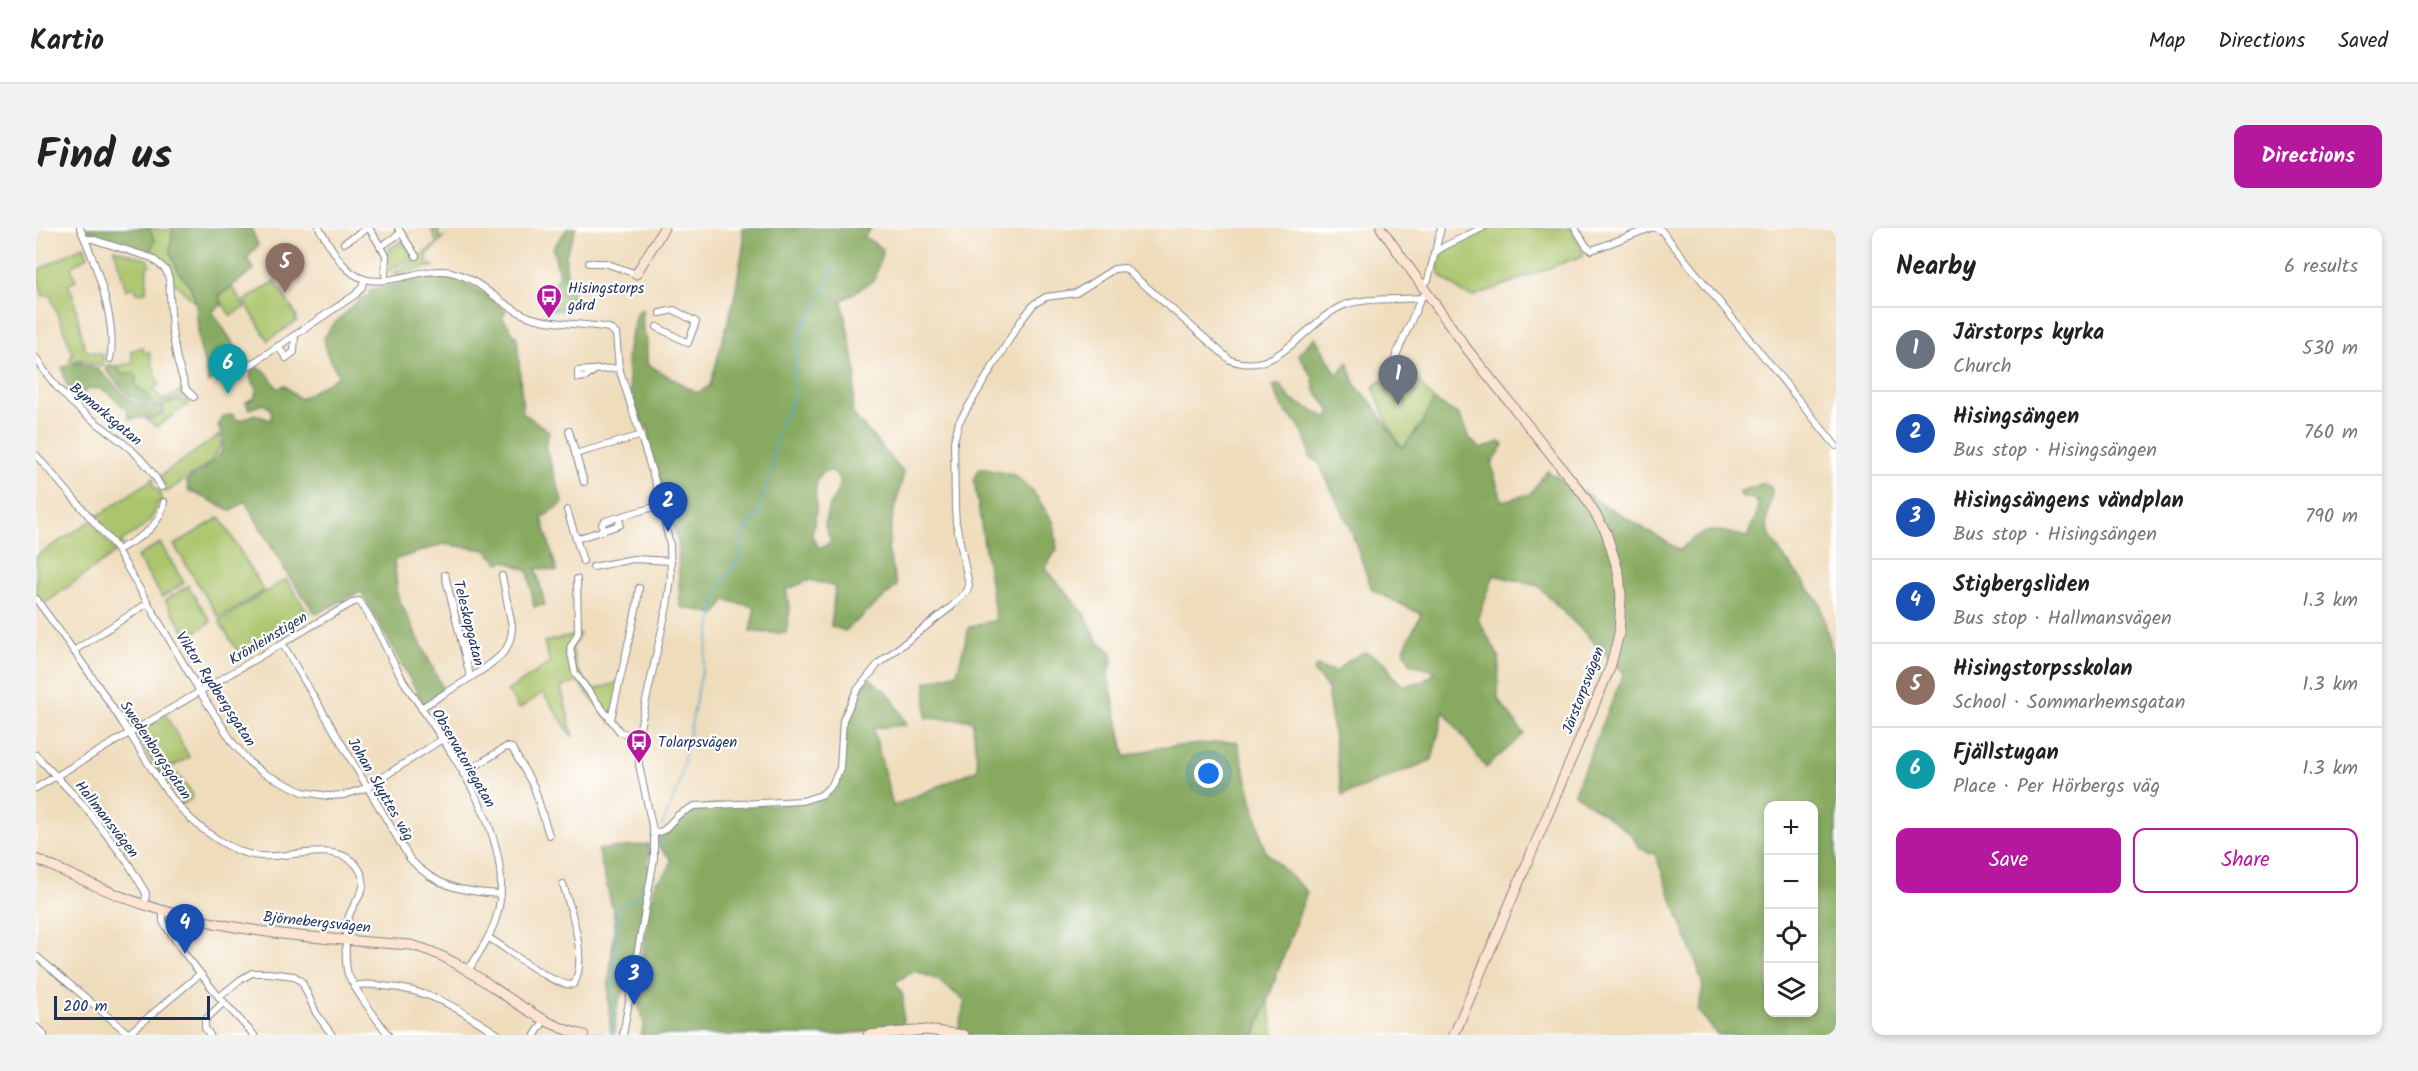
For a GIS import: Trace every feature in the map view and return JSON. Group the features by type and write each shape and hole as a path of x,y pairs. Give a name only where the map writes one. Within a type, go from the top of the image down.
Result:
{"street":[{"path":"81,228 106,306 112,348 110,359"},
{"path":"319,228 344,265 364,279 380,280 424,273 450,272 473,280 506,304 528,316 612,329 618,338 620,368 661,505 670,545 671,561 667,606 638,737 639,765 653,834 654,859 623,1035"},
{"path":"344,243 368,228 386,257 384,275"},
{"path":"589,263 605,263 636,274 664,228"},
{"name":"Järstorpsvägen","path":"1381,228 1423,293 1597,514 1613,551 1619,574 1621,597 1619,633 1610,668 1454,1035"},
{"path":"1395,358 1428,280 1441,228"},
{"path":"1434,254 1444,246 1482,228"},
{"path":"1575,228 1587,247 1592,250 1653,228 1661,230 1836,446"},
{"path":"380,246 400,231 416,256"},
{"path":"85,239 92,239 153,258 166,270 169,279 172,332 176,353 186,389 194,397"},
{"path":"653,834 664,830 678,815 694,806 802,801 821,795 832,785 840,768 843,720 857,690 879,663 951,607 967,591 969,578 956,524 956,432 959,422 984,380 1020,322 1034,304 1046,297 1076,293 1114,269 1125,268 1230,360 1250,364 1280,354 1321,320 1344,305 1423,293"},
{"path":"250,365 355,295 362,287 364,279"},
{"path":"657,327 688,343 696,322 674,310 660,313"},
{"path":"278,346 286,358 294,352 295,335"},
{"name":"Bymarksgatan","path":"36,358 64,395 81,411 130,448 143,461 161,487"},
{"path":"595,370 620,368"},
{"path":"569,431 584,482"},
{"path":"575,454 639,436"},
{"name":"Viktor Rydbergsgatan","path":"36,455 118,550 200,692 239,751 256,768 275,781 303,792 328,796 344,795 366,788 441,740"},
{"path":"118,550 152,528 161,516 164,502"},
{"path":"576,538 620,525 620,517 661,505"},
{"path":"567,510 583,561"},
{"path":"593,567 633,559 671,561"},
{"name":"Teleskopgatan","path":"445,575 470,676"},
{"path":"421,708 496,660 509,643 512,626 502,576"},
{"path":"577,579 578,633 570,648 575,674 620,732 638,737"},
{"path":"611,719 638,605 639,588"},
{"name":"Swedenborgsgatan","path":"36,599 75,650 162,784 187,817 224,844 260,856 303,853 340,854 356,865 363,886 362,894 348,919 346,969 388,1035"},
{"name":"Krönleinstigen","path":"36,788 357,601"},
{"name":"Observatoriegatan","path":"357,601 361,604 398,672 463,774 482,810 493,840 501,875 498,913 489,938 468,971"},
{"path":"75,650 148,603"},
{"name":"Johan Skyttes väg","path":"282,644 404,852 423,872 450,887 476,893 501,894"},
{"path":"463,774 506,747 512,748 534,787 549,835"},
{"name":"Hallmansvägen","path":"36,755 98,822 128,863 146,892 145,905"},
{"name":"Björnebergsvägen","path":"36,859 145,905 254,931 417,947 435,953 468,971 544,1021 584,1035"},
{"path":"489,938 550,978 567,986 574,984 578,966 578,940 563,884"},
{"path":"164,909 163,922 200,974 254,1035"},
{"path":"36,956 128,1035 200,974"},
{"path":"210,1035 205,1028 205,1020 240,980 252,974 289,975 300,980 316,1013 332,1035"},
{"path":"355,986 364,984 398,987 425,993 440,999 499,1035"},
{"path":"535,1035 544,1021"},
{"path":"36,1028 44,1035"},
{"path":"868,1035 927,1030 964,1035"}],"green space":[{"path":"85,228 149,228 155,241 148,253 93,236"},
{"path":"149,228 163,230 173,228 170,251 178,271 191,287 196,304 176,284 173,284 166,264 148,253 152,249"},
{"path":"173,228 251,228 258,245 247,259 254,270 218,296 223,304 212,311 242,357 246,355 248,358 223,369 209,383 199,342 196,304 191,287 178,271 170,251"},
{"path":"431,228 437,228 440,238 444,237 427,255 428,264 435,266 391,275 437,244"},
{"path":"568,228 576,228 567,251 566,271 570,285 580,301 575,307 554,310 547,307 541,296 554,284 559,275 553,248"},
{"path":"742,228 871,228 864,237 883,249 875,279 842,301 856,372 852,413 904,473 893,515 888,550 897,586 845,631 831,626 835,587 810,580 786,590 790,610 786,633 750,632 755,607 725,600 716,614 680,607 678,543 664,489 647,447 650,432 639,416 631,393 628,349 636,313 642,309 643,331 647,340 647,364 697,393 710,386 734,299 744,242","holes":["832,471 837,475 840,485 827,512 825,526 831,541 820,549 812,537 816,512 816,485 822,472"]},
{"path":"1488,228 1571,228 1584,255 1475,296 1468,295 1440,274 1437,266 1440,257 1447,250"},
{"path":"404,240 412,257 389,271 387,270 387,255 391,252 389,249"},
{"path":"84,246 88,256 71,267 76,281 68,285 73,295 84,346 87,351 103,354 104,365 100,367 84,360 69,361 73,353 50,295 43,296 36,271"},
{"path":"114,249 149,260 146,292 136,293 135,287 126,290"},
{"path":"432,277 453,279 472,286 506,311 502,317 517,338 523,413 549,431 545,446 563,503 542,518 557,571 536,568 545,605 534,607 528,571 506,561 499,563 486,550 443,544 394,560 398,597 443,689 423,703 361,591 316,614 288,575 245,501 232,511 188,490 187,481 210,465 221,452 222,436 218,426 223,417 232,414 237,420 242,420 255,414 270,420 272,415 270,408 263,404 249,409 246,402 254,398 257,389 250,377 252,369 257,367 266,372 278,389 284,385 300,399 339,376 326,352 324,338 332,326 362,297 368,296 370,290"},
{"path":"275,281 297,317 295,318 297,321 268,340 244,301"},
{"path":"232,287 245,307 231,316 218,297"},
{"path":"1315,337 1337,375 1348,362 1356,386 1373,404 1399,446 1403,448 1421,425 1434,400 1459,415 1469,438 1481,449 1500,442 1504,445 1491,464 1502,501 1530,494 1547,471 1680,550 1697,536 1711,531 1747,537 1758,511 1758,503 1751,498 1744,498 1738,492 1764,483 1770,485 1772,492 1766,523 1769,534 1780,552 1820,603 1836,666 1836,1035 1718,1035 1698,1011 1703,987 1697,965 1655,854 1640,849 1631,834 1574,793 1624,673 1538,586 1494,575 1478,619 1499,657 1498,699 1524,734 1486,768 1444,711 1432,760 1342,796 1327,687 1314,672 1316,666 1336,672 1349,660 1366,652 1386,663 1393,676 1403,686 1424,681 1435,672 1410,663 1404,649 1421,614 1372,590 1349,525 1318,462 1310,457 1307,442 1298,424 1282,408 1273,386 1280,384 1291,400 1329,418 1330,410 1314,389 1313,378 1298,354"},
{"path":"143,347 144,353 149,352 159,385 153,389 163,400 183,390 185,396 169,402 152,402 150,397 121,374 118,366 133,363 131,351"},
{"path":"74,363 92,366 129,399 145,404 162,405 164,413 152,418 130,419 127,414 129,411 111,395 95,388 87,389 80,398 72,400 68,396 69,388 62,367"},
{"path":"1404,365 1434,400 1421,425 1402,448 1389,427 1373,387"},
{"path":"118,366 121,374 133,373 136,386 150,397 152,402 136,399 125,392 106,370 106,367"},
{"path":"186,399 190,403 157,427 143,417 150,419 163,408 162,405"},
{"path":"219,435 221,445 211,462 167,492 163,491 165,485 159,477"},
{"path":"979,468 1014,475 1032,490 1054,523 1057,549 1045,568 1084,613 1098,641 1111,652 1113,659 1108,674 1125,757 1156,748 1237,741 1265,851 1307,892 1255,1035 971,1035 958,1030 965,1001 938,980 915,971 895,982 903,996 903,1028 833,1035 641,1035 644,1024 635,992 655,882 666,873 671,859 658,846 657,839 668,831 681,816 703,807 792,803 810,800 826,793 835,786 843,769 844,726 848,711 855,696 869,678 891,696 907,725 873,728 893,806 978,769 972,720 926,718 926,682 957,673 969,627 996,620 974,479"},
{"path":"154,478 153,486 160,493 162,502 158,502 156,510 144,526 121,541 123,545 117,545 95,518"},
{"path":"220,517 264,591 219,618 174,545"},
{"path":"91,521 116,552 44,604 36,593 36,556"},
{"path":"160,543 184,583 162,597 137,557"},
{"path":"286,579 309,615 241,657 219,621"},
{"path":"188,586 211,622 188,637 165,600"},
{"path":"580,634 572,648 576,668 593,690 622,681 612,724 578,682 561,687 573,737 543,693 519,709 507,691 550,663 544,642"},
{"path":"166,715 189,757 160,774 135,734"},
{"path":"175,772 192,793 191,799 182,805 166,778"},
{"path":"649,844 648,885 628,988 620,997 615,1034 611,1035 608,994 615,919 598,850"},
{"path":"1268,1000 1274,1035 1255,1035"}],"waterway":[{"path":"662,826 679,785 719,586 742,553 747,527 760,513 762,498 772,473 775,437 795,395 793,375 802,328 835,266"},
{"path":"662,836 662,848"},
{"path":"610,1033 612,1033 617,910 622,904 641,893 650,865"},
{"path":"594,1032 603,1032"}],"place":[{"name":"Hisingstorpsskolan","path":"285,293"},
{"name":"Hisingstorps gård","path":"549,320"},
{"name":"Fjällstugan","path":"228,394"},
{"name":"Järstorps kyrka","path":"1398,405"},
{"name":"Hisingsängen","path":"668,532"},
{"name":"Tolarpsvägen","path":"639,765"},
{"name":"Stigbergsliden","path":"185,954"},
{"name":"Hisingsängens vändplan","path":"634,1005"}]}
